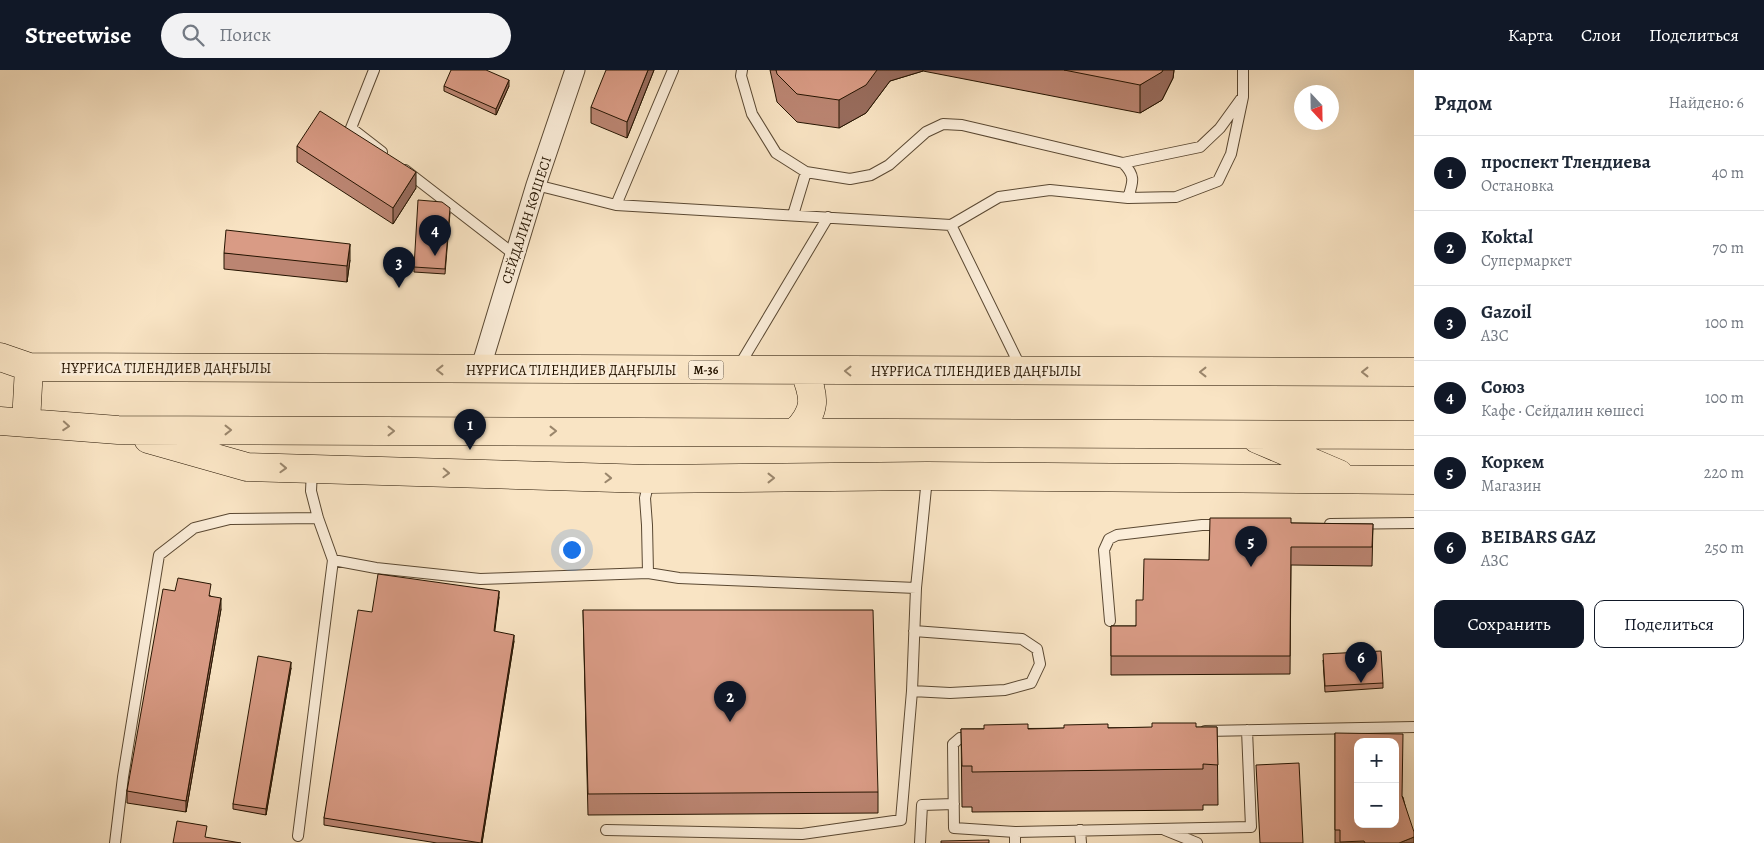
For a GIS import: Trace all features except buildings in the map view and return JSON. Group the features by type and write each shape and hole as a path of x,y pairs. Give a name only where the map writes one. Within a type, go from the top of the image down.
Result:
{"main road":[{"name":"НҰРҒИСА ТІЛЕНДИЕВ ДАҢҒЫЛЫ","path":"0,356 29,367 1414,372"},
{"path":"29,367 13,422 118,430 1414,435"},
{"path":"796,432 808,420 812,405 812,389 804,370"},
{"path":"118,430 247,467 649,479 927,476 1414,480"},
{"path":"1246,434 1351,479"}],"street":[{"name":"СЕЙДАЛИН КӨШЕСІ","path":"480,370 536,185 575,70"}],"lane":[{"path":"374,70 351,128 515,255"},
{"path":"616,205 674,70"},
{"path":"742,70 741,76 752,114 776,153 806,172 850,179 870,175 889,165 926,132 943,124 962,125 1124,163 1200,147 1220,128 1244,97"},
{"path":"536,185 616,205 828,216 952,225 999,197 1050,190 1128,198 1176,197 1218,181 1231,154 1244,97 1243,70"},
{"path":"1124,163 1131,170 1133,181 1128,198"},
{"path":"793,215 806,172"},
{"path":"736,370 828,216"},
{"path":"952,225 996,320 1023,371"},
{"path":"298,836 333,560 318,518 312,491 312,469"},
{"path":"606,830 802,834 901,820 912,691 916,588 927,476"},
{"path":"648,573 648,525 645,498 649,479"},
{"path":"115,843 123,777 159,555 194,528 230,519 318,518"},
{"path":"1317,524 1414,522"},
{"path":"1110,622 1104,550 1108,539 1117,535 1202,525 1230,525"},
{"path":"333,560 376,568 480,579 648,573 679,578 916,588"},
{"path":"912,691 950,693 1005,690 1031,682 1040,664 1037,649 1022,638 914,631"},
{"path":"1197,732 1414,727"},
{"path":"980,738 960,738 953,744 954,828 1015,832 1251,827 1247,730"},
{"path":"920,843 922,805 954,804"},
{"path":"1161,829 1197,843"},
{"path":"1080,830 1081,843"},
{"path":"1015,832 1015,843"}],"place":[{"name":"Союз","path":"435,256"},
{"name":"Gazoil","path":"399,288"},
{"name":"проспект Тлендиева","path":"470,450"},
{"name":"Коркем","path":"1251,567"},
{"name":"BEIBARS GAZ","path":"1361,683"},
{"name":"Koktal","path":"730,722"}]}
